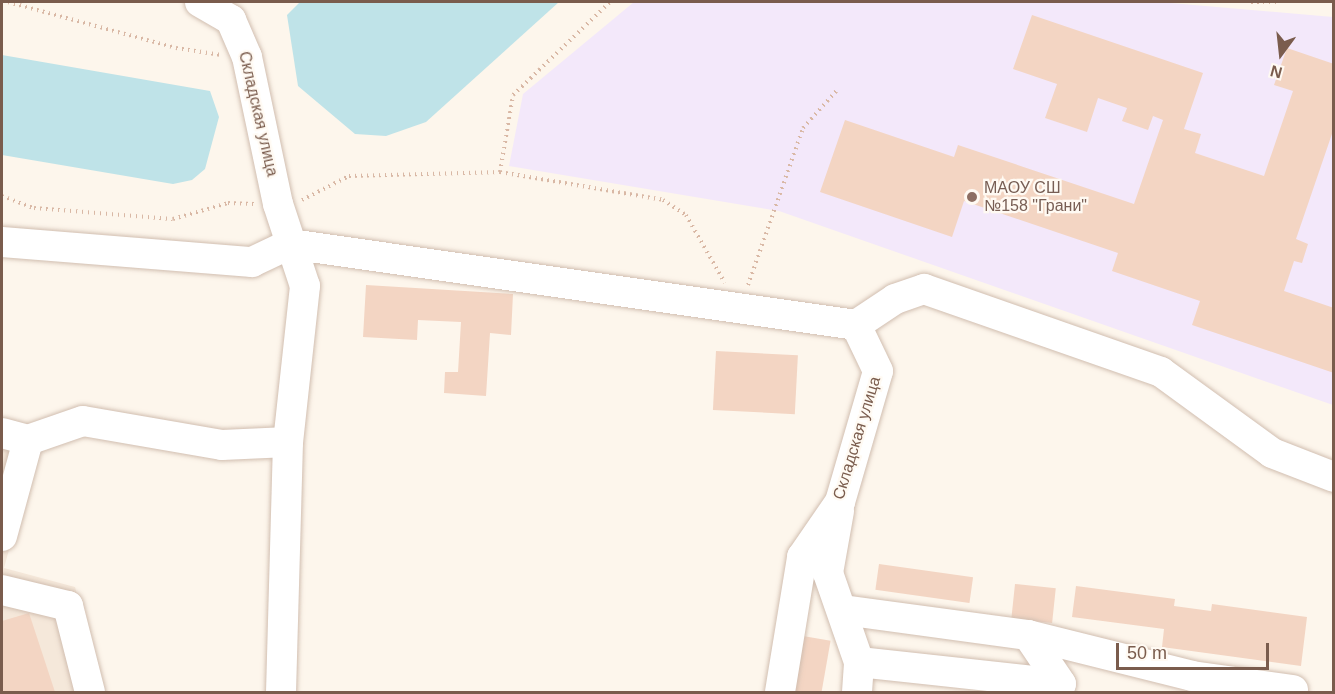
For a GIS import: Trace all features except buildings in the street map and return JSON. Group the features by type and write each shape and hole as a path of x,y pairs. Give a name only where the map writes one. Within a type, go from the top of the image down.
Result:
{"lane":[{"name":"Складская улица","path":"200,2 231,20 247,57 268,199 290,244 305,286 288,442 281,693"},
{"path":"2,242 252,262 290,244 856,325 895,299 924,289 1161,372 1272,453 1334,477"},
{"name":"Складская улица","path":"780,693 802,557 840,502 878,371 856,325"},
{"path":"2,536 15,436 83,421 222,445 288,442"},
{"path":"840,502 828,573 843,610 859,662 857,693"},
{"path":"2,590 68,606 90,693"},
{"path":"843,610 1028,636 1192,676 1293,690"},
{"path":"1028,636 1060,688"},
{"path":"859,662 1060,688"}],"path":[{"path":"8,2 176,48 227,56"},
{"path":"500,172 513,95 610,2"},
{"path":"1251,2 1279,2"},
{"path":"745,292 778,211 803,128 838,89"},
{"path":"2,196 34,208 172,219 228,203 261,205 268,199 294,204 349,176 500,172 663,201 686,215 727,286 736,289"}],"shaded area":[{"path":"634,2 1159,2 1333,17 1333,405 779,211 509,166 523,94"},
{"path":"2,420 42,430 4,568 75,587 103,692 2,692"}],"water":[{"path":"300,2 559,2 426,122 386,136 355,134 298,86 287,15"},
{"path":"2,55 210,91 219,117 205,169 192,180 173,184 2,155"}],"place":[{"name":"МАОУ СШ №158 \"Грани\"","path":"972,197"}]}
